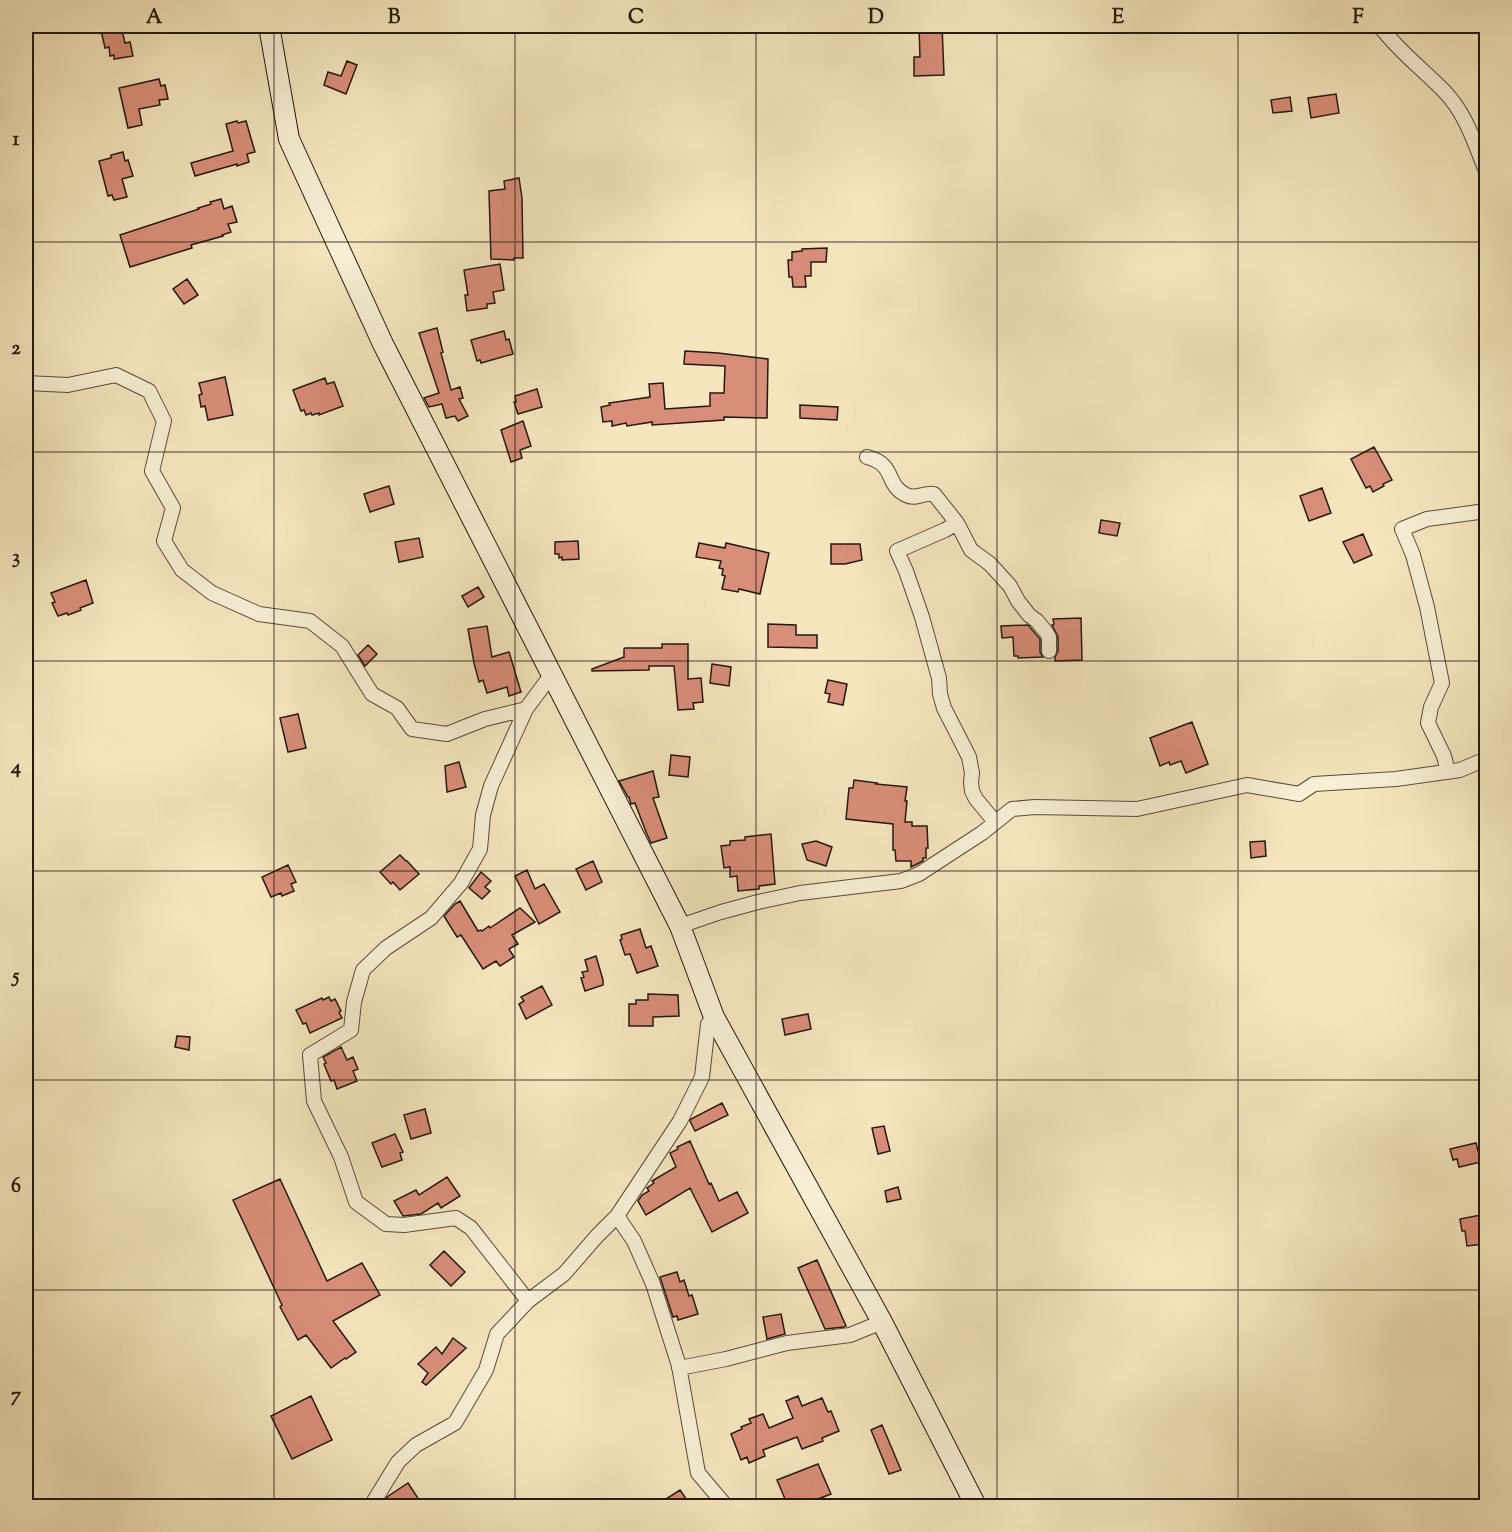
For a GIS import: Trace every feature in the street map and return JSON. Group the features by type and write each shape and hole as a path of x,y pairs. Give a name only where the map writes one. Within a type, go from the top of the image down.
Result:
{"street":[{"path":"269,26 289,139 383,344 680,926 714,1017 882,1323 976,1506"},
{"path":"1380,26 1389,38 1447,94 1464,118 1486,171"},
{"path":"26,383 68,385 116,375 149,391 164,421 152,471 173,508 164,541 182,570 212,593 259,614 310,621 342,646 372,694 398,708 412,729 447,735 485,719 526,709"},
{"path":"867,457 884,465 896,489 904,494 914,498 927,493 934,494 957,523 971,550 990,564 1010,586 1018,601 1046,632 1049,637 1049,651"},
{"path":"1448,772 1444,756 1428,723 1431,707 1442,683 1427,607 1413,555 1402,529 1427,519 1486,511"},
{"path":"957,523 897,551 922,617 939,678 944,708 969,757 972,791 995,822"},
{"path":"528,1301 471,1228 456,1218 404,1225 386,1224 356,1202 341,1157 314,1101 310,1055 351,1030 354,1002 363,970 386,948 431,918 461,883 480,849 483,815 491,786 526,709 552,674"},
{"path":"680,926 758,902 801,893 901,880 919,874 1012,809 1035,807 1137,809 1247,785 1299,794 1314,784 1396,779 1448,772 1460,770 1486,759"},
{"path":"371,1506 398,1462 416,1445 455,1423 486,1370 497,1334 528,1301 564,1274 617,1216 680,1121 702,1077 708,1024 714,1017"},
{"path":"617,1216 634,1240 653,1284 679,1368 698,1473 726,1506"},
{"path":"679,1368 726,1359 787,1342 850,1335 882,1323"}],"building":[{"path":"100,26 121,26 125,43 130,42 133,56 114,59 114,55 110,56 109,47 105,48"},
{"path":"919,26 942,26 944,75 914,76 914,57 920,57"},
{"path":"347,61 357,65 346,94 324,85 328,72 341,76"},
{"path":"159,79 161,86 165,85 168,99 159,100 160,105 139,109 142,125 128,128 119,88"},
{"path":"1336,94 1339,113 1311,118 1308,98"},
{"path":"1290,97 1292,111 1273,113 1271,100"},
{"path":"237,121 238,123 246,121 255,152 247,154 249,162 195,176 191,163 233,151 226,124"},
{"path":"123,152 133,176 122,179 127,197 114,200 112,195 108,196 99,161"},
{"path":"519,178 522,198 523,258 491,259 489,191 505,189 504,181"},
{"path":"221,199 224,209 232,206 237,222 228,224 231,232 191,245 192,248 130,267 120,235 199,209 211,204 210,202"},
{"path":"827,248 826,262 811,262 811,276 805,276 806,287 793,287 792,277 789,277 788,260 792,260 792,252 802,251 802,249"},
{"path":"500,264 504,290 493,292 495,303 487,304 487,308 467,311 465,295 468,295 464,270"},
{"path":"187,279 198,295 184,304 173,289"},
{"path":"437,328 451,390 460,387 463,398 459,399 468,416 458,421 455,416 446,418 442,404 429,407 424,398 439,393 419,333"},
{"path":"504,331 513,354 481,363 480,360 477,361 471,340"},
{"path":"685,351 768,359 767,418 724,417 724,420 652,425 652,422 627,426 626,423 612,426 612,421 603,422 601,407 610,405 609,403 650,397 649,384 663,383 665,409 710,406 710,393 724,393 725,366 684,364"},
{"path":"225,377 233,415 208,420 205,406 201,407 199,395 202,394 199,383"},
{"path":"325,378 327,384 334,382 343,406 319,415 319,413 312,415 311,413 306,415 304,410 301,411 293,390"},
{"path":"537,389 542,407 518,414 514,402 516,402 515,396"},
{"path":"800,405 838,407 837,420 800,418"},
{"path":"523,421 531,446 520,450 522,458 511,462 501,430"},
{"path":"1374,447 1392,480 1373,492 1370,486 1366,488 1351,459"},
{"path":"389,486 394,504 370,512 364,494"},
{"path":"1322,488 1331,513 1309,521 1300,496"},
{"path":"1101,520 1120,523 1117,536 1099,533"},
{"path":"1363,534 1372,555 1354,563 1343,542"},
{"path":"419,538 423,557 399,562 395,542"},
{"path":"578,541 579,559 562,560 559,554 555,554 555,542"},
{"path":"699,543 725,548 726,543 769,553 760,594 739,589 738,592 722,589 725,576 722,575 723,569 719,568 721,561 696,557"},
{"path":"831,544 860,544 862,560 831,564"},
{"path":"86,580 93,603 68,615 67,613 58,616 52,603 55,602 51,593"},
{"path":"478,587 484,597 468,607 462,596"},
{"path":"1081,618 1082,660 1055,661 1058,637 1052,625 1054,624 1053,619"},
{"path":"768,624 796,625 796,635 817,635 817,648 768,647"},
{"path":"1028,625 1040,639 1040,652 1043,657 1018,658 1014,656 1013,637 1002,638 1001,626"},
{"path":"487,626 492,657 509,652 521,692 509,696 507,687 487,693 483,680 479,682 468,629"},
{"path":"662,644 688,644 688,679 701,678 703,702 693,703 694,709 678,710 674,666 649,666 649,670 592,671 592,669 624,657 625,648 662,648"},
{"path":"368,645 377,654 365,666 358,655"},
{"path":"712,664 731,667 729,686 710,683"},
{"path":"828,680 847,684 843,705 828,702 830,694 825,693"},
{"path":"298,714 306,748 288,752 280,718"},
{"path":"1192,722 1208,764 1186,773 1181,761 1170,765 1169,762 1160,766 1150,738"},
{"path":"671,755 690,757 688,777 669,775"},
{"path":"459,762 466,787 447,792 445,766"},
{"path":"653,771 659,797 653,798 667,838 651,843 635,803 631,804 619,781"},
{"path":"854,780 907,787 905,822 912,822 912,826 927,826 928,848 926,848 926,858 923,858 923,861 911,867 911,861 896,861 895,850 893,850 893,824 846,819 849,788 853,788"},
{"path":"771,834 775,884 759,886 759,889 738,891 737,876 730,877 730,867 724,868 721,846 730,845 730,841 745,840 745,837"},
{"path":"816,841 832,847 826,866 807,860 802,844"},
{"path":"1265,841 1266,856 1251,858 1250,842"},
{"path":"400,855 419,874 400,890 380,872"},
{"path":"593,861 602,882 586,890 576,869"},
{"path":"288,865 296,882 291,884 294,891 282,896 281,893 271,897 262,877"},
{"path":"527,870 535,889 544,884 560,912 539,924 515,876"},
{"path":"481,872 491,881 485,887 490,891 482,899 469,888"},
{"path":"460,901 478,931 489,926 490,928 520,908 535,922 512,935 518,944 509,949 514,957 500,966 496,961 483,969 461,935 457,937 444,916"},
{"path":"640,929 646,948 651,946 658,966 637,973 630,954 625,955 620,940 621,935"},
{"path":"596,956 603,985 585,991 581,978 584,977 582,972 588,971 585,960"},
{"path":"542,986 552,1005 526,1019 519,1004 524,1001 521,997"},
{"path":"648,994 678,995 679,1016 653,1017 653,1026 629,1026 629,1004 636,1004 636,1000 648,1000"},
{"path":"329,997 331,1001 335,999 342,1018 310,1033 296,1010"},
{"path":"808,1014 811,1029 785,1035 782,1019"},
{"path":"177,1036 190,1037 189,1050 175,1047"},
{"path":"341,1047 347,1060 353,1057 358,1069 353,1071 357,1081 337,1089 334,1080 331,1081 323,1057"},
{"path":"722,1103 728,1115 695,1131 691,1119"},
{"path":"425,1109 431,1133 411,1139 404,1115"},
{"path":"884,1126 890,1151 878,1154 872,1128"},
{"path":"395,1134 403,1152 400,1153 402,1160 382,1167 372,1143"},
{"path":"690,1141 719,1201 737,1192 748,1213 712,1232 690,1188 646,1215 638,1201 649,1191 647,1188 654,1183 652,1181 676,1167 670,1153"},
{"path":"1476,1143 1481,1162 1459,1167 1457,1159 1453,1160 1450,1149"},
{"path":"447,1177 460,1196 441,1208 438,1203 421,1214 403,1216 394,1201 416,1190 419,1195"},
{"path":"280,1179 327,1281 362,1263 380,1295 333,1321 356,1352 331,1368 306,1335 298,1340 280,1307 282,1305 233,1200"},
{"path":"898,1187 901,1199 887,1202 885,1191"},
{"path":"1486,1214 1486,1241 1484,1244 1467,1246 1465,1231 1462,1231 1460,1219"},
{"path":"444,1251 465,1272 451,1286 430,1265"},
{"path":"817,1260 846,1326 844,1327 825,1329 798,1268"},
{"path":"677,1272 680,1282 684,1280 689,1296 692,1295 698,1314 678,1320 677,1316 673,1317 660,1277"},
{"path":"781,1314 785,1334 767,1339 763,1317"},
{"path":"453,1338 466,1348 426,1385 422,1382 428,1373 418,1364 436,1347 442,1354"},
{"path":"311,1396 332,1440 292,1459 271,1416"},
{"path":"798,1396 802,1406 822,1398 828,1412 831,1411 839,1431 822,1438 823,1441 802,1449 797,1437 763,1450 765,1456 749,1463 747,1457 741,1460 731,1434 751,1423 749,1419 763,1414 769,1428 793,1418 786,1401"},
{"path":"882,1425 901,1470 889,1474 871,1430"},
{"path":"818,1464 831,1494 818,1499 821,1506 788,1506 777,1480"},
{"path":"408,1483 423,1506 391,1506 387,1497"},
{"path":"680,1490 691,1506 655,1506"}]}
